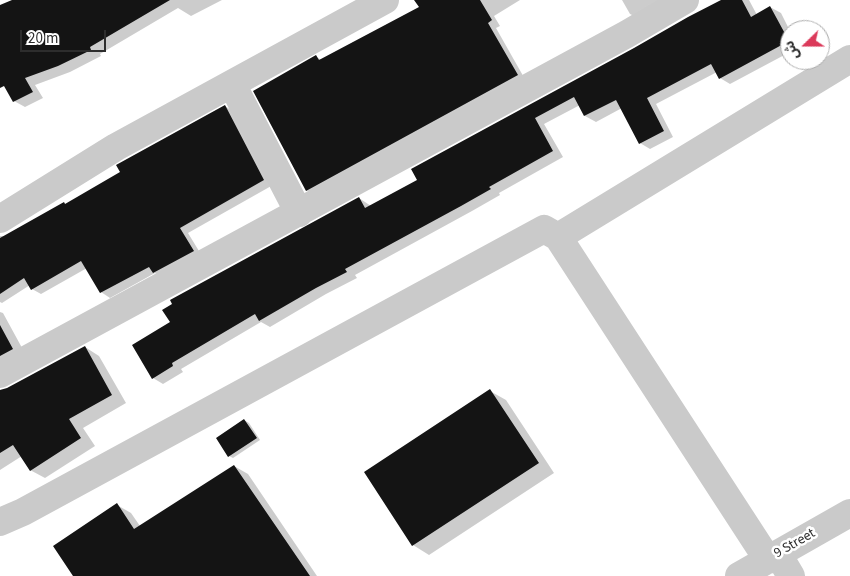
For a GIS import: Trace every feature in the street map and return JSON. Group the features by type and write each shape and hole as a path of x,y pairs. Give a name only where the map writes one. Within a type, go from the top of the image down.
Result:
{"street":[{"path":"0,219 116,147 385,0"},
{"path":"0,374 627,34 685,0"},
{"path":"558,237 850,59"},
{"path":"232,84 299,212"},
{"path":"0,522 32,507 544,229 558,237 779,563"},
{"name":"9 Street","path":"739,576 779,563 850,513"}],"building":[{"path":"12,0 170,0 90,47 91,50 58,66 25,78 33,92 13,102 4,86 0,88 0,5"},
{"path":"414,0 480,0 492,20 488,23 518,75 306,191 253,91 316,55 319,60 419,7"},
{"path":"721,0 742,0 751,17 770,6 780,24 780,46 719,79 711,64 647,98 664,131 639,144 616,100 584,116 574,97 535,118 553,151 489,187 491,189 345,269 347,272 259,321 255,314 172,363 173,366 152,379 132,345 170,322 162,310 172,304 170,300 359,197 365,208 417,180 411,169"},
{"path":"225,105 264,180 180,228 194,251 153,273 149,267 100,293 81,261 31,290 24,278 0,294 0,238 64,202 65,204 120,172 116,165"},
{"path":"0,325 13,349 0,356"},
{"path":"85,346 112,395 69,419 81,438 30,471 13,445 0,453 0,390"},
{"path":"490,389 539,463 412,546 364,472"},
{"path":"244,419 257,438 228,457 216,438"},
{"path":"234,465 310,576 73,576 53,546 117,503 134,529"}]}
